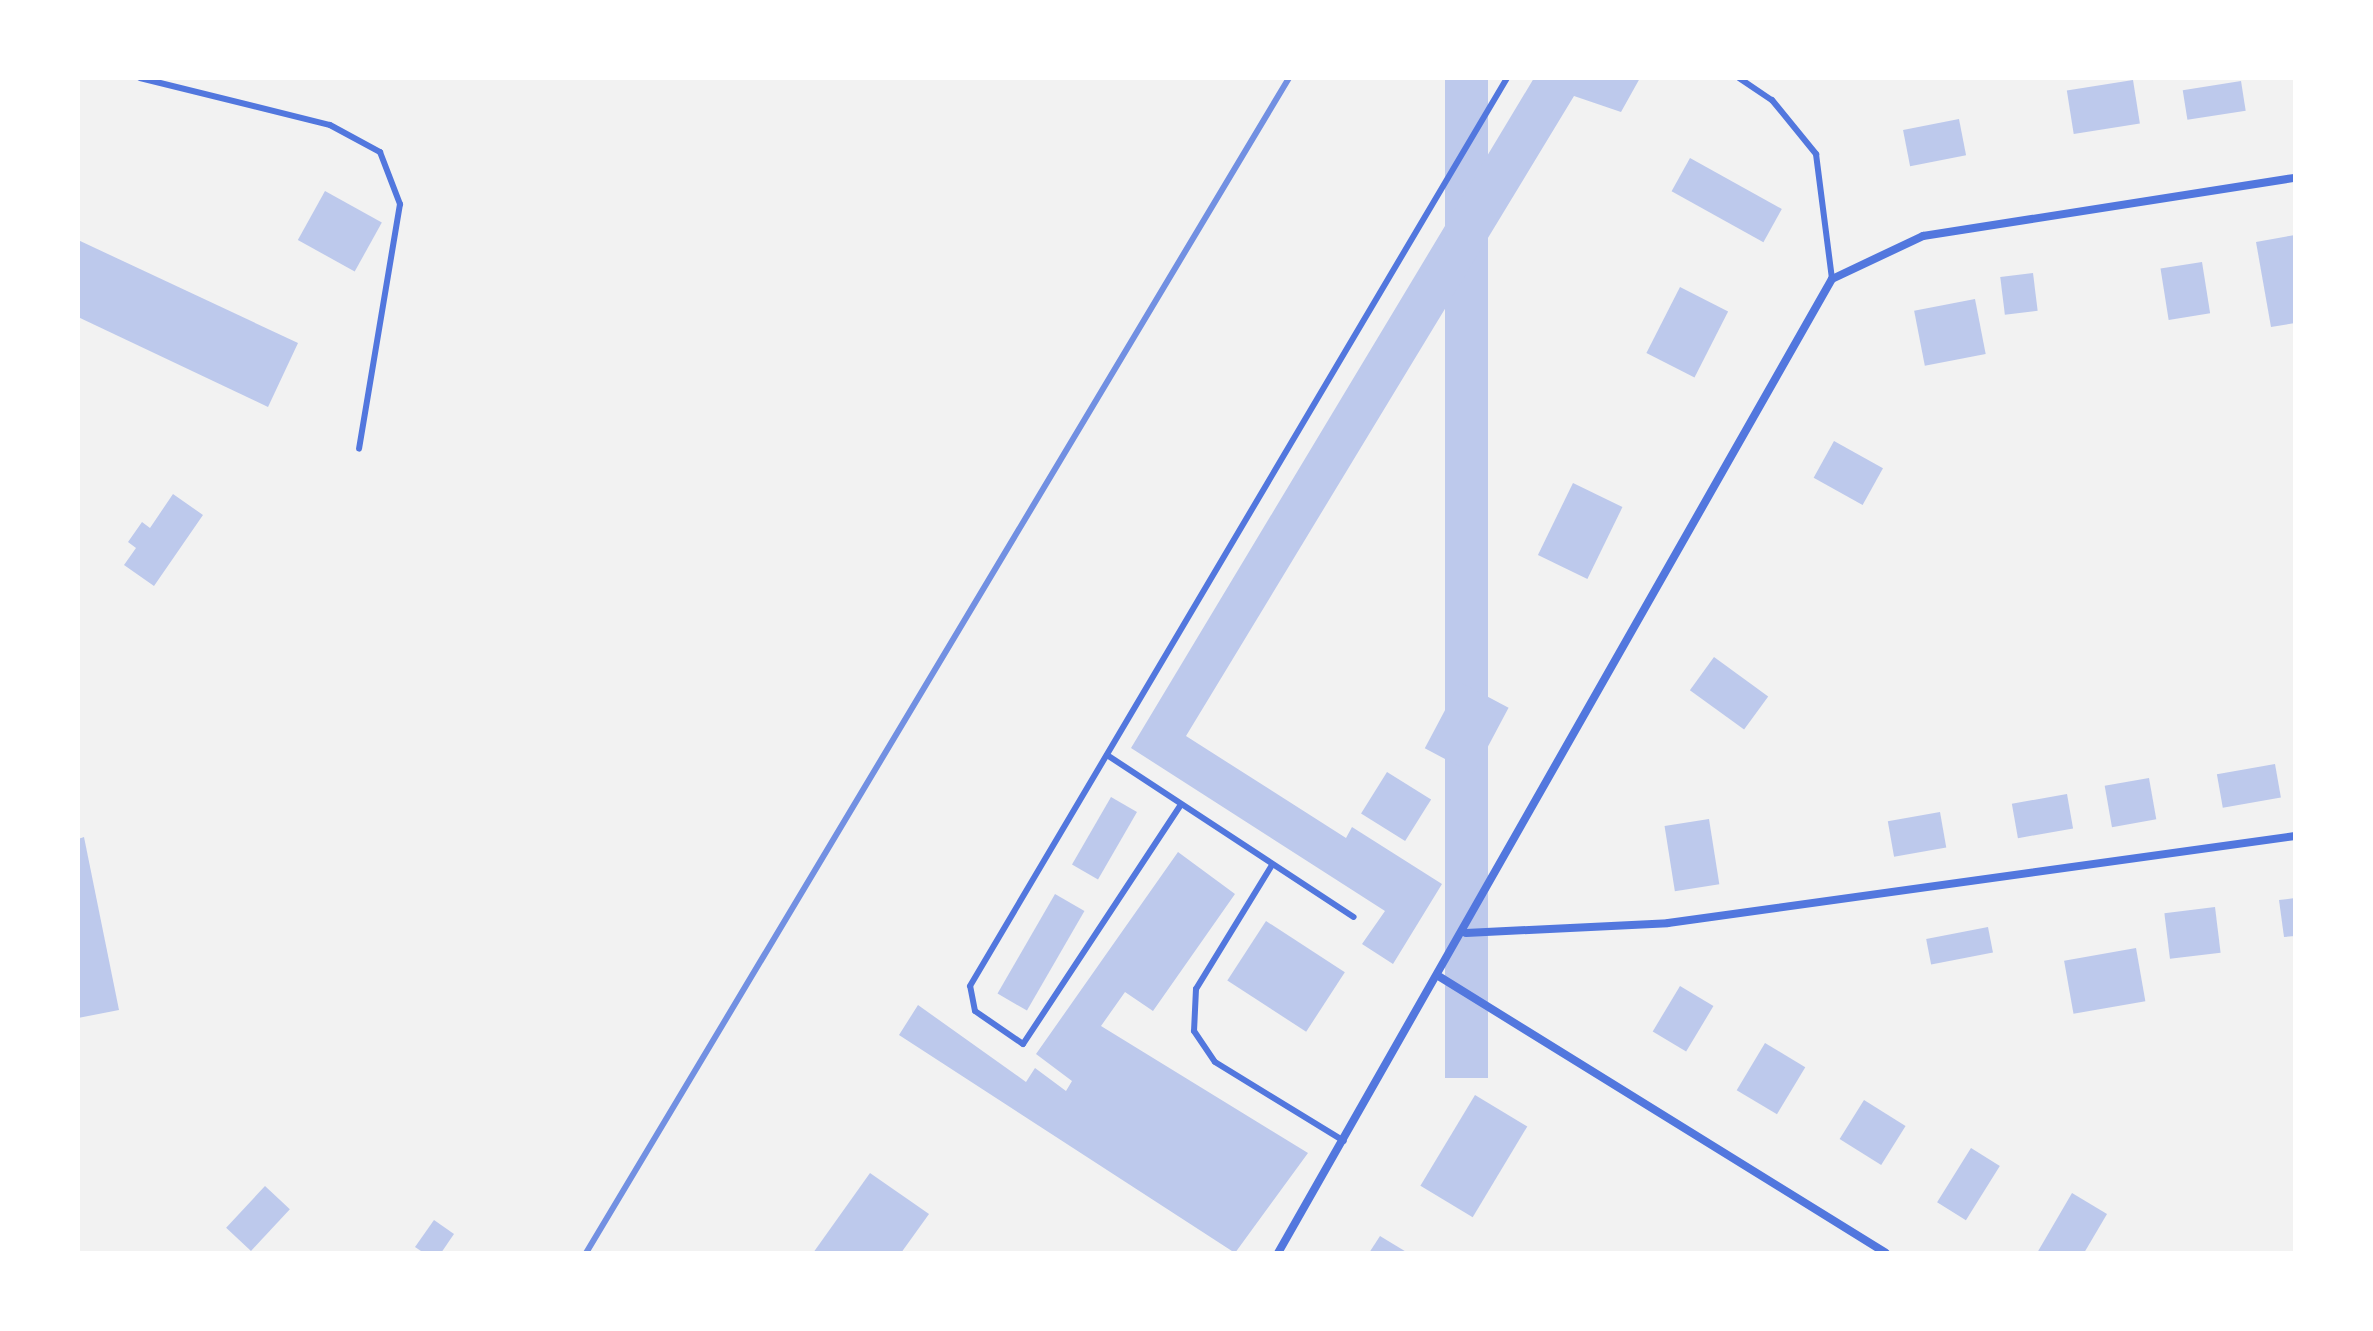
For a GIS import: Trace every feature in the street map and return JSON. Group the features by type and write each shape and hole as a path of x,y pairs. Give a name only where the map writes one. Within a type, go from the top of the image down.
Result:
{"street":[{"path":"1278,1253 1466,933 1832,279 1923,236 2295,178"},
{"path":"1466,933 1668,923 2295,836"},
{"path":"1440,977 1886,1253"}],"lane":[{"path":"140,78 330,125 380,152 400,204 359,449"},
{"path":"1180,806 1023,1044 975,1011 970,986 1507,78"},
{"path":"1739,78 1772,100 1816,154 1832,279"},
{"path":"1107,755 1180,806 1354,917"},
{"path":"1272,865 1201,978 1194,1031 1215,1062 1344,1141"}],"building":[{"path":"1445,78 1488,78 1488,1078 1445,1078"},
{"path":"1534,78 1640,78 1621,112 1574,96 1186,736 1346,838 1352,827 1442,884 1393,964 1362,944 1385,911 1131,748"},
{"path":"2133,80 2140,123 2074,134 2067,90"},
{"path":"2241,81 2246,111 2187,120 2183,90"},
{"path":"1959,119 1966,155 1910,166 1903,130"},
{"path":"1690,158 1782,209 1763,242 1672,191"},
{"path":"325,191 382,223 355,271 298,240"},
{"path":"2295,235 2295,323 2271,327 2256,242"},
{"path":"78,240 298,343 268,407 78,317"},
{"path":"2202,262 2210,313 2169,320 2161,269"},
{"path":"2033,273 2038,311 2005,315 2000,277"},
{"path":"1680,287 1728,312 1695,377 1646,353"},
{"path":"1975,299 1986,354 1925,366 1914,311"},
{"path":"1834,441 1883,468 1863,505 1814,478"},
{"path":"1573,483 1622,507 1587,579 1538,555"},
{"path":"173,494 203,515 154,586 124,565 136,548 128,542 142,522 150,528"},
{"path":"1714,657 1768,696 1744,730 1690,690"},
{"path":"1460,682 1509,708 1473,774 1425,748"},
{"path":"2275,764 2281,797 2223,808 2217,774"},
{"path":"1387,772 1431,800 1405,841 1361,814"},
{"path":"2149,778 2156,819 2112,827 2105,786"},
{"path":"2067,794 2073,828 2018,838 2012,804"},
{"path":"1111,797 1137,812 1098,880 1072,865"},
{"path":"1940,812 1946,847 1894,857 1888,821"},
{"path":"1709,819 1719,884 1675,891 1665,826"},
{"path":"84,837 119,1010 78,1018 78,839"},
{"path":"1178,852 1235,894 1153,1011 1125,992 1101,1026 1308,1153 1235,1253 899,1035 918,1005 1026,1082 1035,1068 1066,1091 1072,1081 1036,1054"},
{"path":"1055,894 1084,911 1027,1011 998,994"},
{"path":"2295,898 2295,936 2284,937 2279,900"},
{"path":"2215,907 2221,953 2170,959 2164,913"},
{"path":"1266,921 1345,972 1306,1032 1227,981"},
{"path":"1988,927 1993,953 1931,965 1926,939"},
{"path":"2136,948 2145,1001 2073,1014 2064,961"},
{"path":"1680,986 1713,1006 1686,1052 1653,1031"},
{"path":"1765,1043 1805,1067 1777,1114 1737,1090"},
{"path":"1475,1095 1527,1126 1473,1217 1420,1186"},
{"path":"1864,1100 1906,1126 1881,1165 1840,1139"},
{"path":"1971,1148 2000,1166 1966,1220 1937,1202"},
{"path":"870,1173 929,1214 901,1253 813,1253"},
{"path":"265,1186 290,1209 251,1251 226,1228"},
{"path":"2072,1193 2107,1214 2084,1253 2037,1253"},
{"path":"434,1220 454,1234 441,1253 424,1253 415,1247"},
{"path":"1380,1236 1408,1253 1369,1253"}],"railway":[{"path":"586,1253 1289,78"}]}
